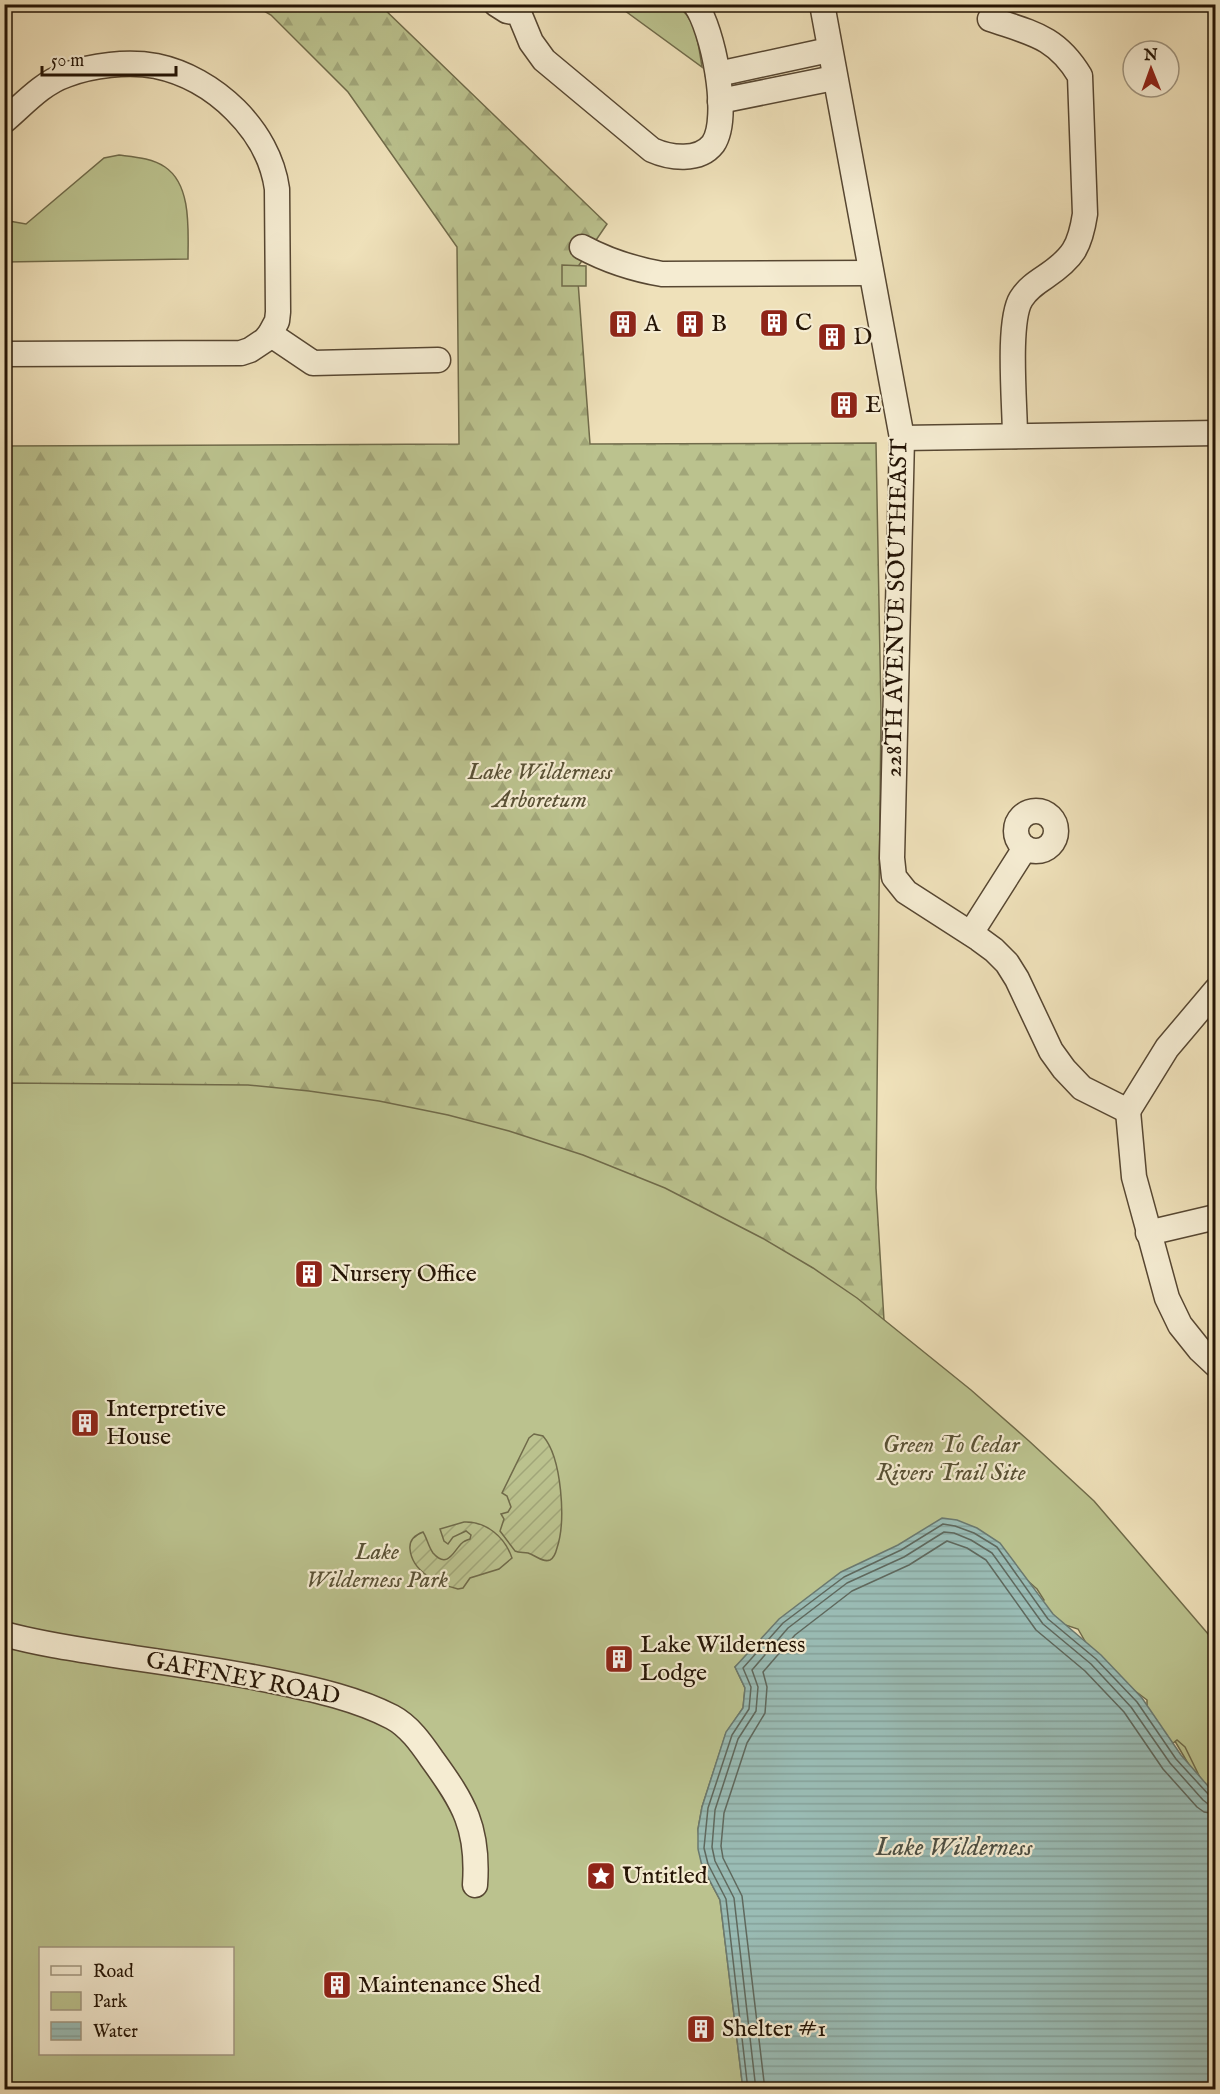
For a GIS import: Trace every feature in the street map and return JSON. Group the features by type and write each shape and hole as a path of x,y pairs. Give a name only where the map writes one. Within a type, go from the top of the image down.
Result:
{"street":[{"path":"496,4 507,11 524,9 531,42 544,60 643,143 658,153 671,157 689,156 704,151 712,144 719,124 718,74 705,20 695,4"},
{"name":"228TH AVENUE SOUTHEAST","path":"822,4 902,438 892,858 894,877 900,886 994,950 1007,963 1017,979 1051,1052 1064,1069 1082,1088 1128,1111"},
{"path":"990,19 1035,34 1052,43 1069,58 1080,76 1085,214 1081,236 1065,263 1031,287 1021,298 1016,311 1013,331 1015,436"},
{"path":"718,74 829,50"},
{"path":"4,121 50,82 67,74 112,65 156,66 177,73 228,103 256,133 274,171 277,189 278,312 270,334 258,346 241,353 4,354"},
{"path":"720,101 834,78"},
{"path":"582,247 607,260 662,274 871,273"},
{"path":"270,334 313,363 438,360"},
{"path":"902,438 1215,433"},
{"path":"971,933 1025,848"},
{"path":"1215,990 1167,1048 1128,1111 1134,1177 1167,1298 1180,1325 1215,1365"},
{"path":"1148,1233 1215,1217"},
{"name":"GAFFNEY ROAD","path":"4,1634 56,1646 200,1667 313,1689 357,1702 393,1718 407,1728 420,1742 463,1804 470,1822 473,1840 475,1885"}],"green space":[{"name":"Lake Wilderness Arboretum","path":"252,4 380,5 607,224 577,268 590,444 876,443 881,712 876,1188 884,1320 898,1350 1083,1566 1215,1798 1189,1765 1149,1697 1025,1565 5,1332 4,446 459,444 457,247 348,92 271,15"},
{"path":"675,4 692,24 698,40 702,67 617,5"},
{"path":"119,155 155,162 174,175 180,185 187,209 188,259 5,262 5,217 9,221 26,224 104,158"},
{"path":"562,265 586,266 586,286 562,286"},
{"name":"Lake Wilderness Park","path":"5,1083 248,1085 379,1101 448,1115 509,1131 583,1155 665,1188 762,1238 813,1268 857,1298 971,1390 1094,1501 1215,1642 1215,1808 1185,1747 1177,1740 1172,1744 1147,1712 1147,1700 1097,1662 1078,1629 1035,1615 1044,1600 1037,1589 1015,1570 746,1657 735,1667 745,1688 743,1708 726,1733 702,1807 698,1829 702,1866 720,1900 743,2089 5,2090"},
{"path":"534,1434 543,1436 549,1446 558,1474 562,1506 557,1550 555,1555 547,1561 528,1553 515,1551 500,1531 504,1519 501,1514 508,1512 511,1507 507,1496 502,1493 529,1438"},
{"path":"464,1522 480,1524 494,1532 505,1543 512,1558 499,1569 470,1578 463,1588 458,1589 427,1576 412,1557 410,1543 413,1538 423,1532 433,1553 438,1558 447,1559 463,1542 470,1539 471,1535 466,1531 453,1537 448,1544 444,1541 440,1529"}],"water":[{"name":"Lake Wilderness","path":"942,1518 957,1520 977,1528 1000,1543 1053,1614 1101,1655 1142,1698 1181,1755 1215,1794 1215,2089 743,2089 720,1900 702,1866 698,1849 698,1829 702,1807 726,1732 743,1708 745,1688 735,1667 779,1619 841,1572 898,1545"}],"place":[{"name":"C","path":"774,323"},
{"name":"A","path":"623,324"},
{"name":"B","path":"690,324"},
{"name":"D","path":"832,337"},
{"name":"E","path":"844,405"},
{"name":"Nursery Office","path":"309,1274"},
{"name":"Interpretive House","path":"85,1423"},
{"name":"Lake Wilderness Lodge","path":"619,1659"},
{"name":"Untitled","path":"601,1876"},
{"name":"Maintenance Shed","path":"337,1985"},
{"name":"Shelter #1","path":"701,2029"}],"park label":[{"name":"Green To Cedar Rivers Trail Site","path":"951,1459"}]}
